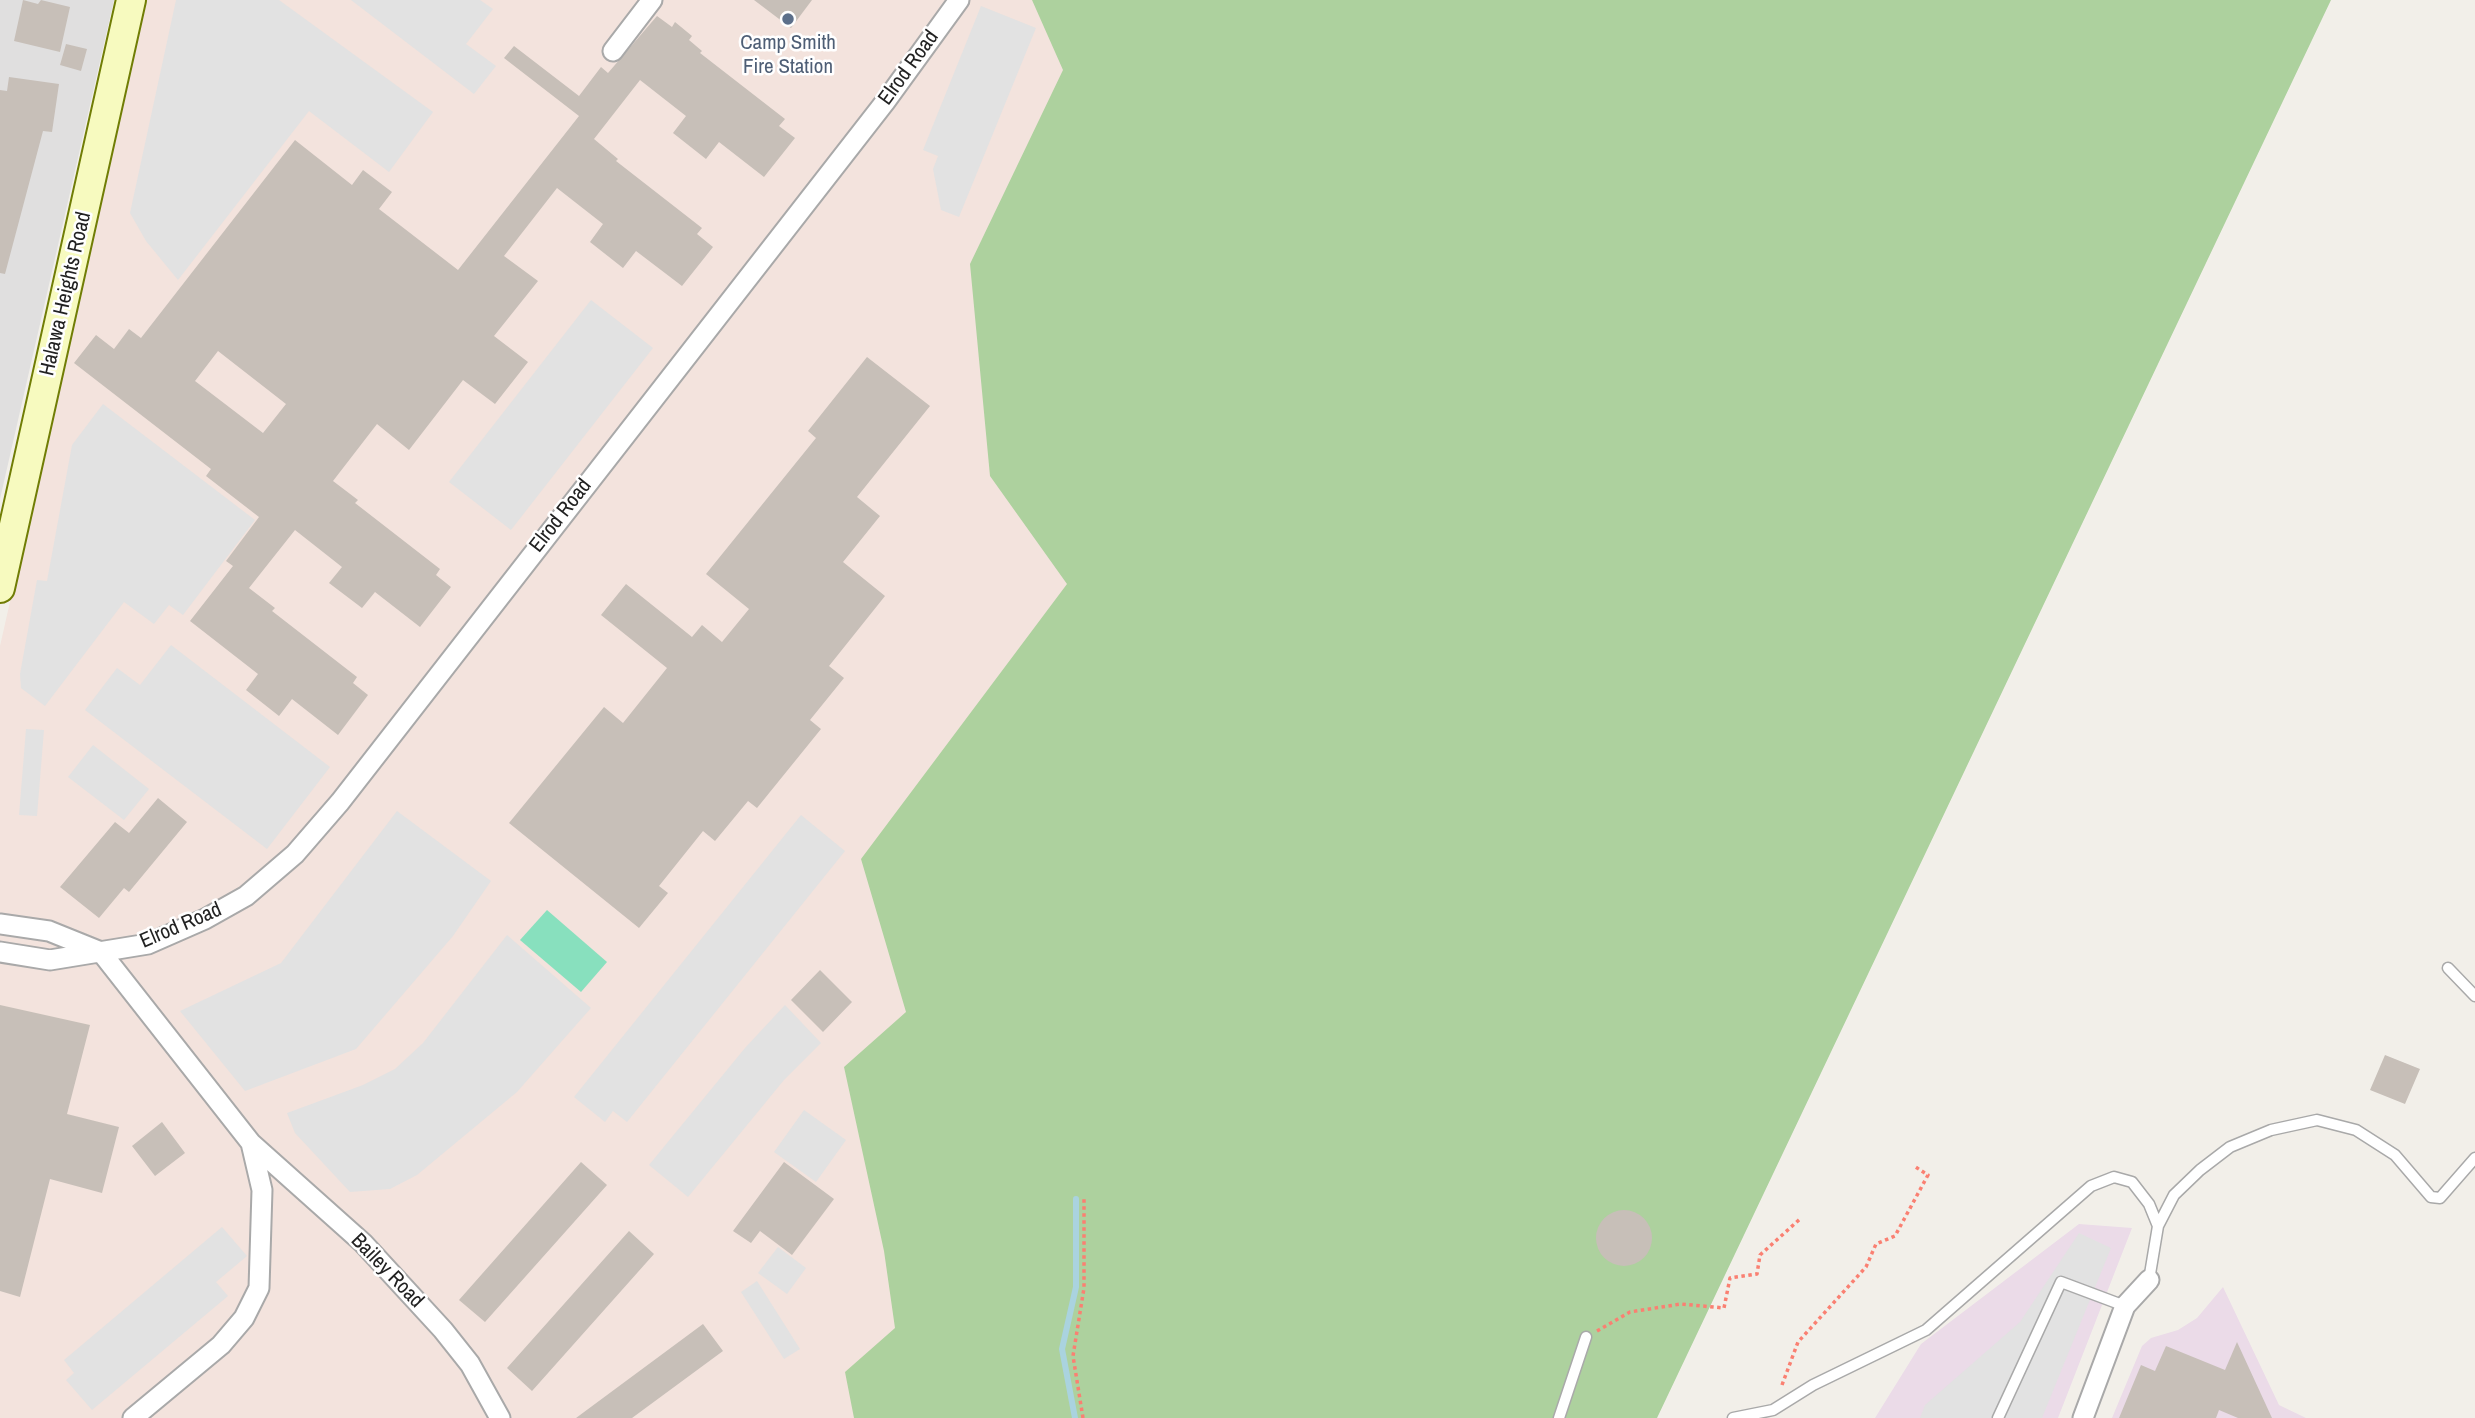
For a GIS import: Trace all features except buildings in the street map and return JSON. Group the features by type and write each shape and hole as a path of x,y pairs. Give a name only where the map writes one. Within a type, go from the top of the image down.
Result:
{"street":[{"name":"Halawa Heights Road","path":"0,588 131,0"},
{"path":"613,51 652,0"},
{"name":"Elrod Road","path":"102,952 148,944 205,919 246,895 295,853 340,802 877,113 959,0"},
{"path":"0,924 49,931 102,952"},
{"path":"0,952 50,960 102,952"},
{"name":"Bailey Road","path":"102,952 251,1143 363,1243 408,1290 470,1364 499,1418"},
{"name":"Bailey Road","path":"133,1418 221,1345 244,1318 260,1288 262,1190 251,1143"},
{"path":"2083,1418 2125,1306 2149,1280"}],"lane":[{"path":"2448,968 2475,996"},
{"path":"2149,1280 2158,1226 2174,1195 2230,1147 2271,1130 2317,1120 2356,1129 2395,1155 2431,1197 2440,1198 2475,1157"},
{"path":"1733,1418 1773,1410 1812,1385 1926,1330 2091,1186 2114,1177 2132,1182 2149,1203 2158,1226"},
{"path":"1998,1418 2061,1282 2125,1306"},
{"path":"1559,1418 1586,1337"}],"path":[{"path":"1773,1410 1798,1342 1866,1267 1876,1244 1895,1236 1928,1175 1914,1166"},
{"path":"1083,1418 1073,1356 1084,1288 1084,1197"},
{"path":"1586,1337 1630,1312 1681,1304 1724,1308 1730,1278 1757,1274 1759,1255 1800,1219"}],"shaded area":[{"path":"0,0 114,0 0,499"},
{"path":"146,0 1889,0 1303,1418 0,1418 0,646"},
{"path":"176,0 279,0 433,112 389,172 309,111 178,280 146,241 130,213"},
{"path":"351,0 480,0 493,9 466,44 496,66 474,94"},
{"path":"981,6 1036,28 959,217 941,210 933,169 938,156 923,150"},
{"path":"591,300 653,348 511,530 449,482"},
{"path":"103,404 255,520 183,615 169,605 154,624 124,602 45,706 21,688 20,674 37,580 47,581 72,445"},
{"path":"171,645 330,767 267,849 85,710 117,668 140,685"},
{"path":"26,729 44,730 37,816 19,815"},
{"path":"93,745 149,789 124,820 68,777"},
{"path":"397,811 491,881 453,936 356,1049 245,1091 180,1011 281,963"},
{"path":"801,815 845,851 627,1122 613,1111 605,1122 574,1097"},
{"path":"507,935 591,1008 517,1092 417,1175 390,1189 350,1192 295,1133 287,1113 363,1085 395,1069 423,1043"},
{"path":"785,1005 821,1043 784,1080 688,1197 649,1165 745,1048"},
{"path":"804,1110 846,1140 816,1182 774,1152"},
{"path":"2079,1224 2132,1228 2058,1418 1875,1418 1921,1344"},
{"path":"222,1227 247,1256 216,1282 228,1296 92,1410 66,1380 74,1373 64,1360"},
{"path":"2079,1233 2111,1248 2042,1418 1920,1418 1925,1405 2020,1322"},
{"path":"778,1247 806,1268 787,1294 758,1273"},
{"path":"757,1281 800,1349 784,1359 741,1292"},
{"path":"2223,1287 2279,1405 2306,1418 2112,1418 2142,1346 2151,1338 2178,1330 2197,1318"}],"green space":[{"path":"1032,0 2331,0 1657,1418 854,1418 845,1372 895,1328 884,1251 844,1067 906,1012 861,859 1067,584 990,476 970,264 1063,70"},
{"path":"547,910 607,962 581,992 520,940"}],"waterway":[{"path":"1075,1418 1062,1349 1076,1287 1076,1199"}],"place":[{"name":"Camp Smith Fire Station","path":"788,19"}]}
